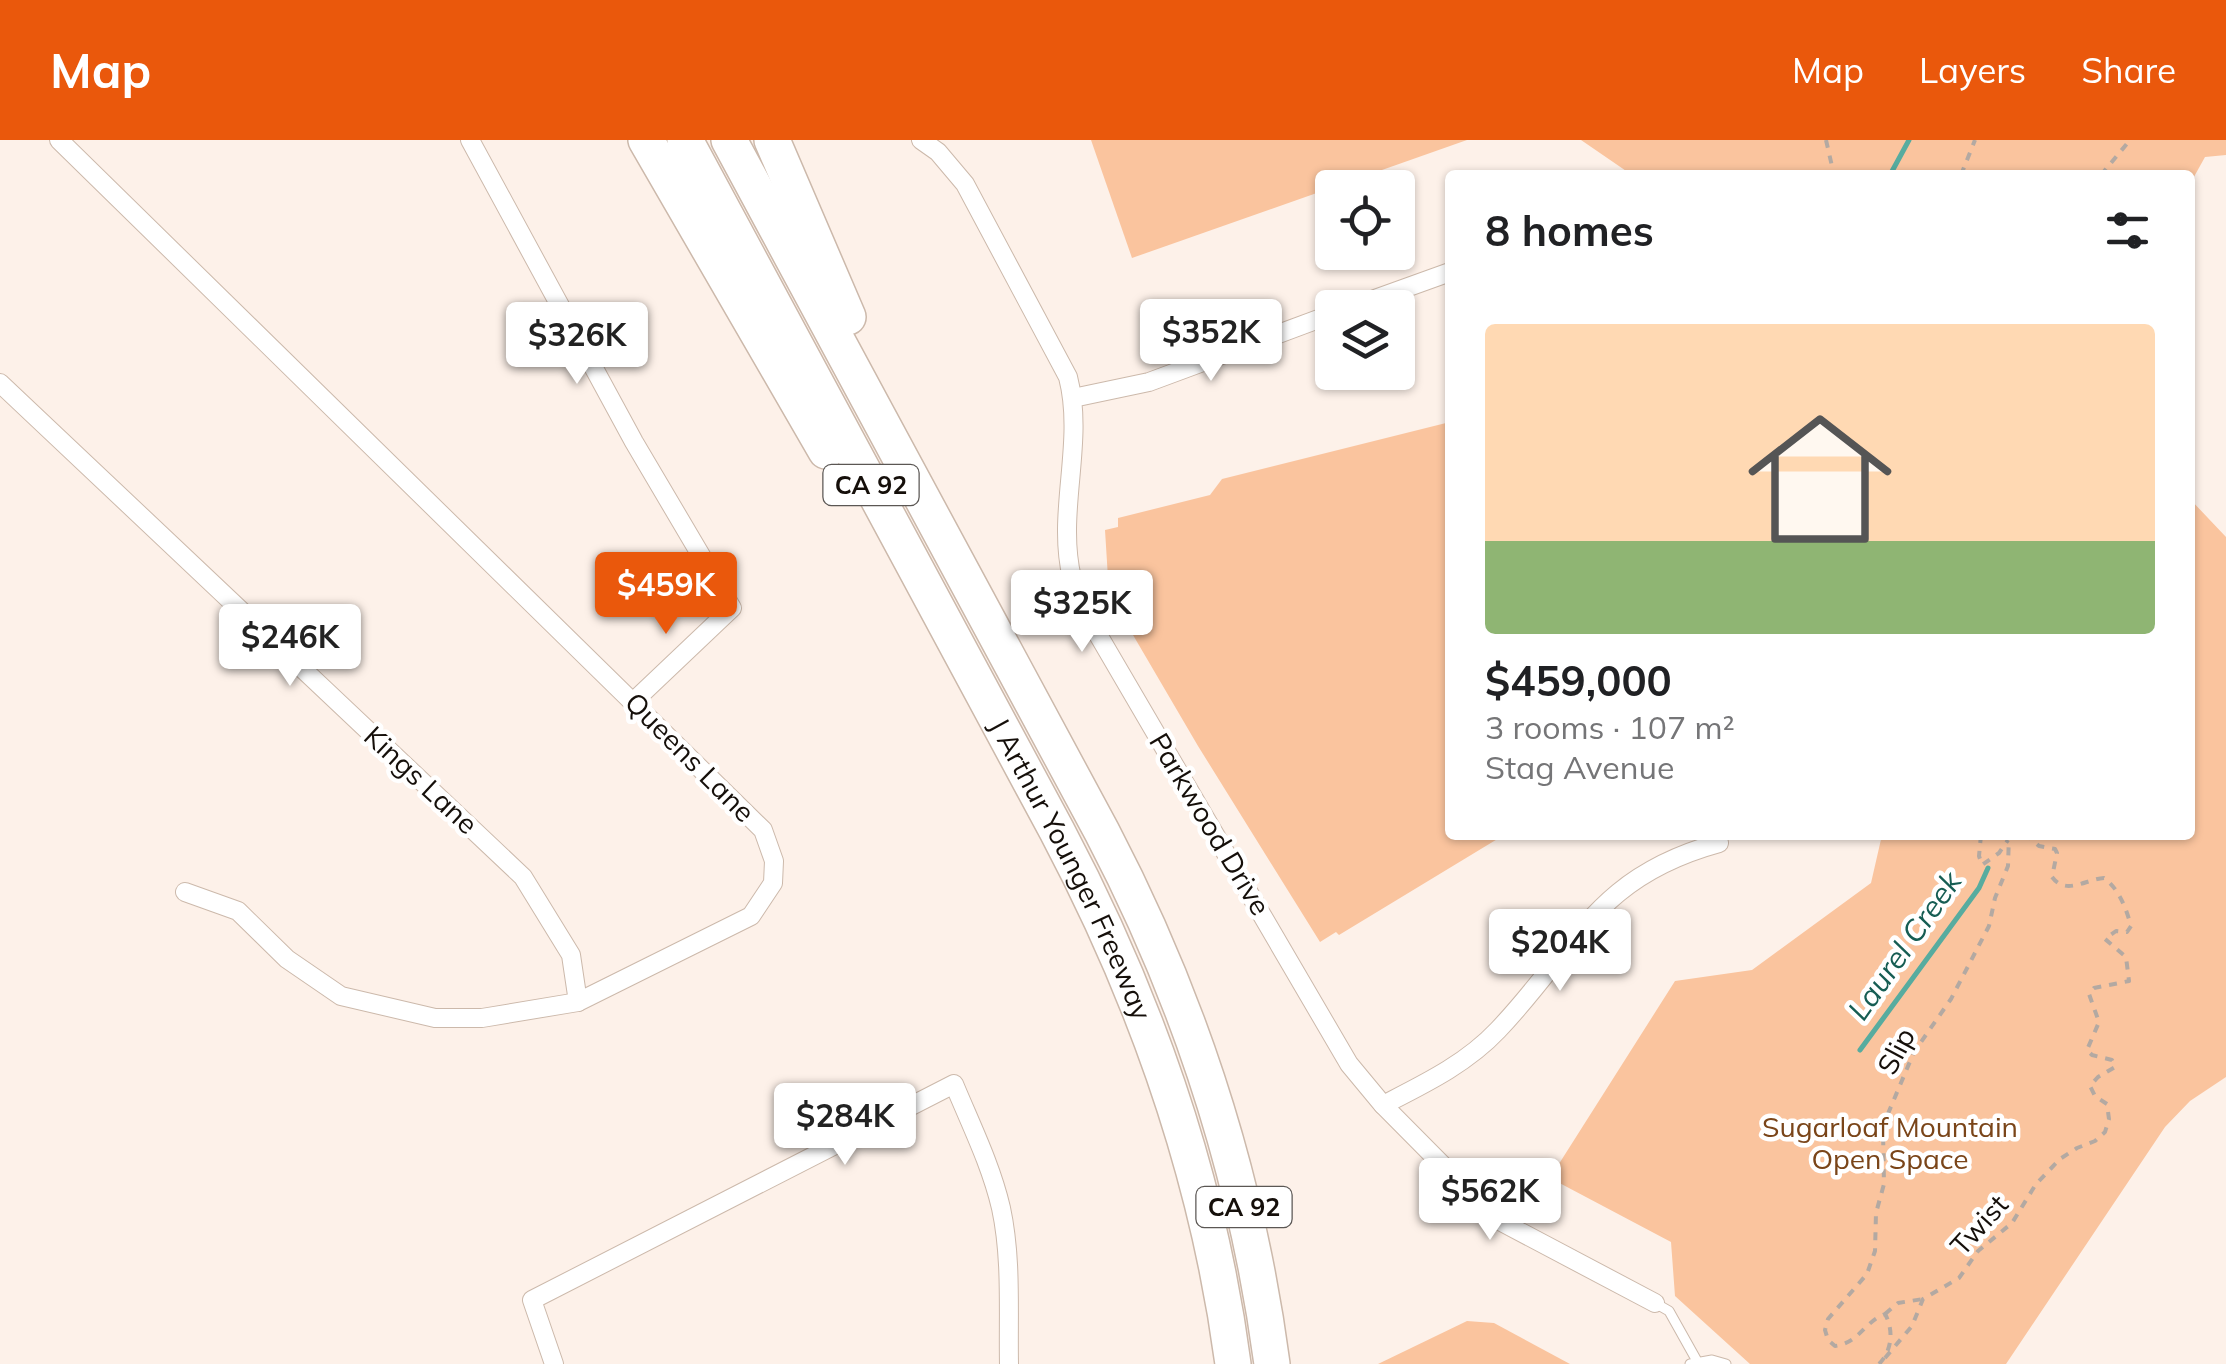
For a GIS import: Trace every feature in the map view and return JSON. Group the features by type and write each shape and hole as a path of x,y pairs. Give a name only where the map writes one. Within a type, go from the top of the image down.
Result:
{"highway":[{"path":"646,140 888,559 1058,831"},
{"name":"J Arthur Younger Freeway","path":"685,140 1058,831 1112,939 1143,1012 1194,1164 1233,1364"},
{"name":"J Arthur Younger Freeway","path":"730,140 1127,880 1171,978 1200,1054 1245,1211 1272,1364"},
{"path":"772,140 930,512"},
{"path":"1200,1054 1262,1204 1293,1364"},
{"path":"1194,1164 1218,1364"}],"street":[{"name":"Queens Lane","path":"59,140 763,830 774,861 773,883 751,916 578,1002 482,1018 435,1018 341,996 286,959 238,911 185,892"},
{"path":"470,140 634,442 732,608 634,701"},
{"name":"Parkwood Drive","path":"921,140 938,152 965,184 1068,376 1073,398 1074,445 1068,542 1072,577 1086,614 1350,1064 1383,1105 1496,1219 1655,1303"},
{"path":"1400,290 1445,274"},
{"path":"1073,398 1149,382 1315,320"},
{"name":"Kings Lane","path":"0,382 523,877 571,956 578,1002"},
{"path":"1383,1105 1446,1073 1496,1033 1578,931 1612,896 1660,864 1720,843"},
{"path":"554,1364 532,1300 954,1084 980,1144 1000,1208 1006,1252 1009,1364"}],"lane":[{"path":"1655,1303 1669,1311 1694,1362 1726,1364"}],"path":[{"path":"1826,140 1833,170"},
{"path":"1962,170 1975,140"},
{"path":"2106,170 2130,140"},
{"path":"1981,840 1982,866 2000,854 2008,840"},
{"name":"Slip","path":"1884,1314 1870,1322 1856,1340 1835,1346 1828,1340 1828,1319 1868,1274 1875,1251 1876,1212 1884,1184 1886,1116 1914,1052 1951,999 1988,926 2008,866 2009,840"},
{"name":"Twist","path":"1885,1358 1912,1326 1923,1299 1959,1278 1978,1251 2012,1223 2036,1184 2060,1159 2105,1132 2107,1104 2095,1096 2090,1086 2115,1067 2112,1060 2087,1050 2099,1022 2089,994 2094,988 2129,981 2126,957 2105,939 2116,931 2128,932 2131,926 2113,884 2104,878 2067,887 2057,884 2052,878 2055,848 2039,846 2032,840"},
{"path":"1879,1364 1885,1358 1891,1332 1884,1314 1898,1303 1923,1299"}],"green space":[{"path":"1091,140 1467,140 1382,170 1315,170 1315,194 1132,258"},
{"path":"1581,140 2226,140 2226,155 2205,157 2195,175 2195,170 1625,170"},
{"path":"1445,423 1445,840 1496,840 1339,935 1336,932 1320,942 1109,594 1105,530 1118,527 1118,518 1210,495 1222,479"},
{"name":"Sugarloaf Mountain Open Space","path":"2195,504 2226,537 2226,1077 2190,1101 2165,1127 2006,1364 1750,1364 1675,1296 1671,1242 1550,1178 1675,981 1752,970 1871,883 1881,840 2195,840"},
{"path":"1467,1321 1494,1323 1570,1364 1378,1364"}],"waterway":[{"name":"Laurel Creek","path":"1893,170 1909,140"},
{"name":"Laurel Creek","path":"1860,1050 1979,888 1988,868"}]}
